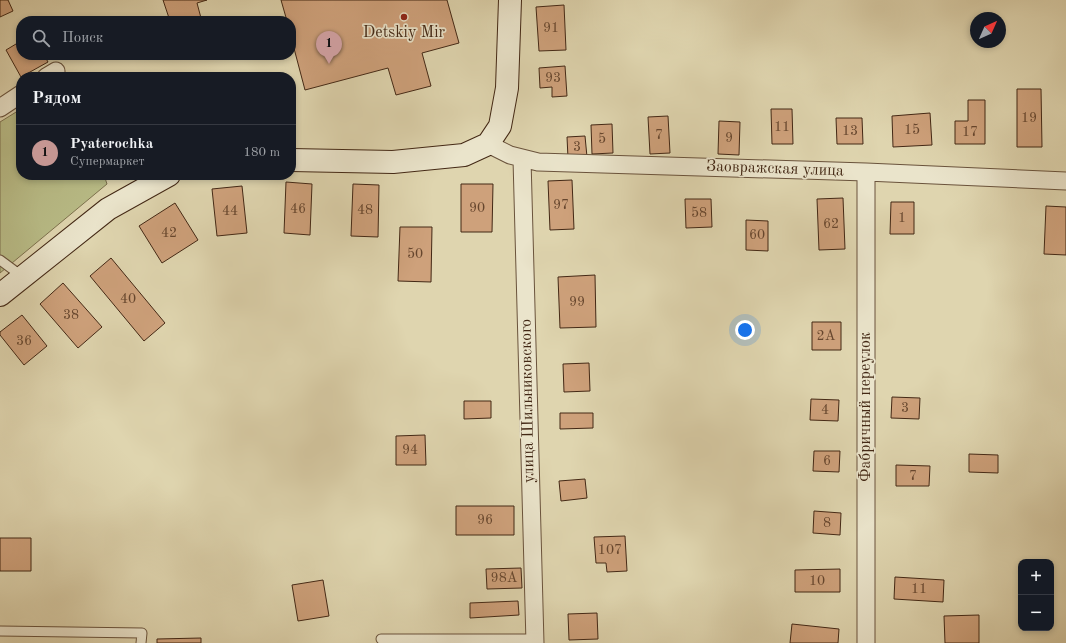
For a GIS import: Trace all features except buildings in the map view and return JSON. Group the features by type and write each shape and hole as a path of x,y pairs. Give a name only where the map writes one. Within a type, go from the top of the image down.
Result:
{"main road":[{"path":"296,160 393,162 464,156 488,144 500,126 508,88 510,0"},
{"path":"0,295 108,209 160,180"}],"street":[{"path":"0,108 16,97"},
{"name":"Заовражская улица","path":"488,144 510,155 538,162 866,172 1066,181"},
{"name":"улица Шильниковского","path":"522,158 535,641"},
{"name":"Фабричный переулок","path":"866,172 866,643"}],"lane":[{"path":"0,260 23,277"},
{"path":"0,631 142,633 141,643"},
{"path":"381,639 535,641"}],"green space":[{"path":"16,112 16,180 106,180 107,184 0,273 0,122"}],"place":[{"name":"Detskiy Mir","path":"404,17"},
{"name":"Pyaterochka","path":"329,64"}]}
